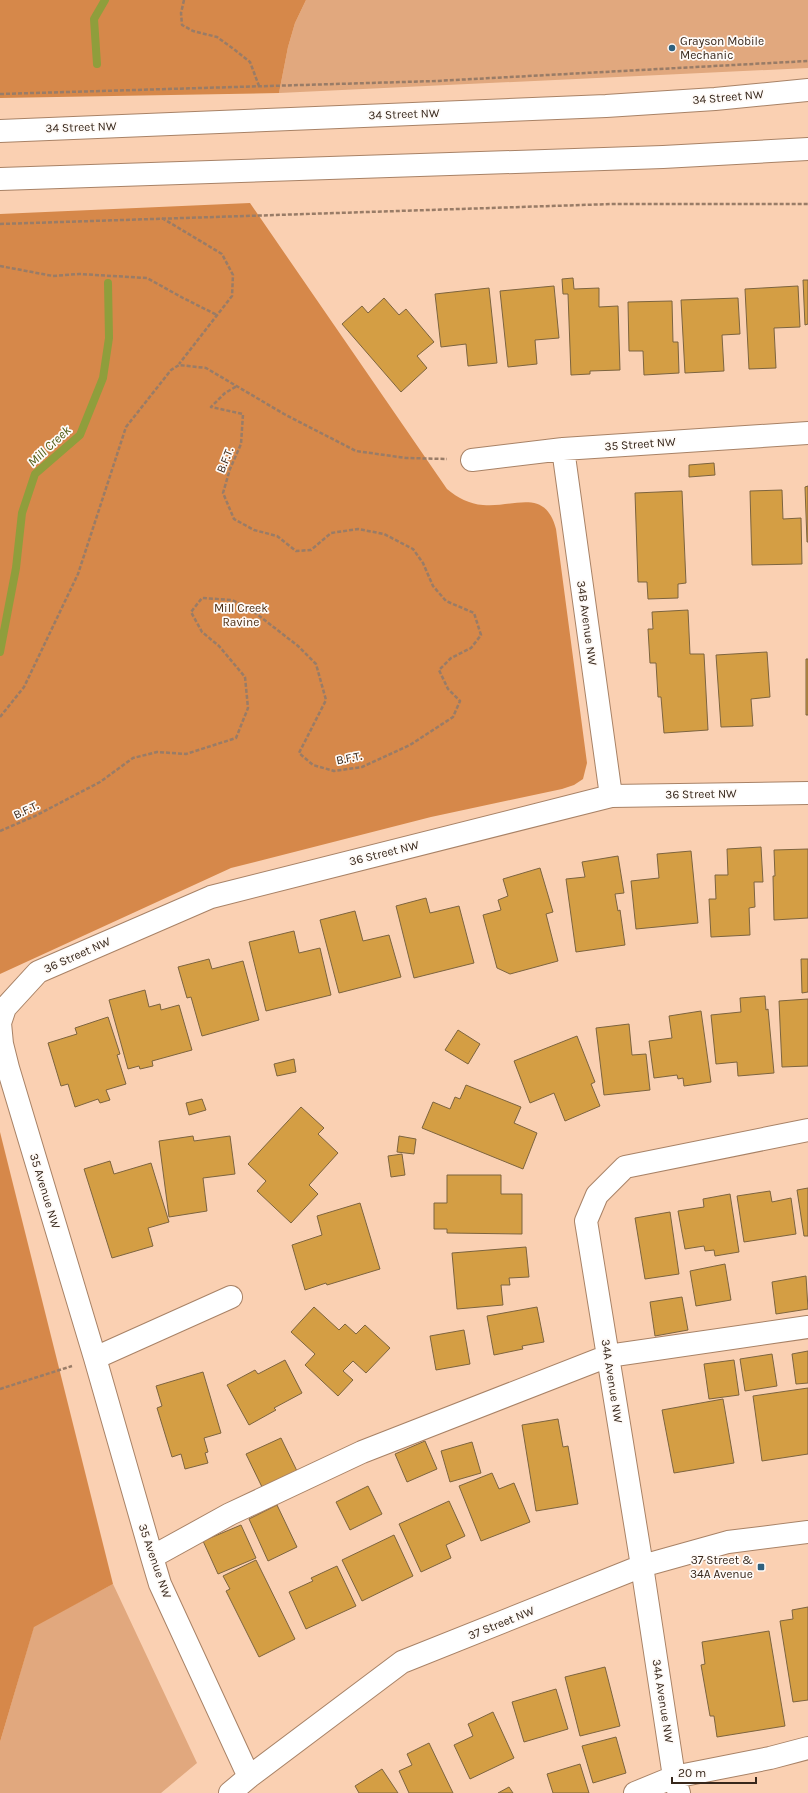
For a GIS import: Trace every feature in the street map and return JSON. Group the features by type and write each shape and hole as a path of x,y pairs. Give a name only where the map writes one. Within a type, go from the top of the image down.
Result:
{"street":[{"name":"34 Street NW","path":"0,131 606,106 715,99 808,90"},
{"path":"0,179 655,158 808,149"},
{"name":"35 Street NW","path":"472,460 563,449 808,434"},
{"name":"34B Avenue NW","path":"563,449 611,796"},
{"name":"36 Street NW","path":"0,1023 5,1008 38,972 211,897 611,796 808,793"},
{"name":"35 Avenue NW","path":"0,1023 2,1044 8,1068 95,1358 160,1584 249,1777"},
{"name":"34A Avenue NW","path":"676,1785 586,1221 597,1195 625,1167 808,1130"},
{"path":"95,1358 231,1297"},
{"path":"152,1557 230,1514 362,1452 608,1356 808,1327"},
{"name":"37 Street NW","path":"230,1793 249,1777 402,1662 642,1566 728,1542 808,1532"},
{"path":"635,1793 676,1785 808,1748"}],"path":[{"path":"184,0 181,13 182,26 193,31 217,37 235,50 250,62 259,86"},
{"path":"0,94 451,80 808,60"},
{"path":"0,224 612,204 808,204"},
{"path":"0,717 24,686 78,574 126,427 171,370 179,365 232,296 232,275 222,254 162,218"},
{"path":"0,266 53,276 79,274 147,278 217,315"},
{"path":"179,365 206,368 284,414 356,451 406,458 472,460"},
{"name":"B.F.T.","path":"0,831 35,816 100,782 133,758 156,752 186,754 236,738 248,708 245,678 219,646 202,632 191,612 202,598 232,600 249,608 298,646 316,664 326,700 299,753 313,765 334,771 362,767 410,745 453,717 460,702 448,689 439,670 451,658 471,648 481,635 474,613 446,601 433,586 414,549 384,534 358,529 331,533 311,550 296,551 277,536 254,530 234,519 222,493 230,469 241,444 243,414 212,406 225,393 237,386"},
{"path":"0,1389 95,1358"}],"shaded area":[{"path":"306,0 808,0 808,68 279,93 288,47 295,23"},
{"path":"113,1584 197,1763 161,1793 0,1793 0,1742 34,1626"}],"green space":[{"path":"0,0 306,0 295,23 288,47 279,93 0,98"},
{"name":"Mill Creek Ravine","path":"250,203 447,489 464,500 483,505 527,502 536,504 544,508 551,516 556,529 587,763 583,779 574,785 562,789 431,817 231,868 0,974 0,214"},
{"path":"0,1132 113,1584 34,1627 0,1742"}],"building":[{"path":"573,278 574,289 599,288 599,307 618,306 620,370 590,371 590,374 571,375 568,294 563,294 562,279"},
{"path":"803,280 808,280 808,324 805,325"},
{"path":"554,286 559,338 535,340 537,364 508,367 500,291"},
{"path":"798,286 800,327 774,328 776,368 749,369 745,289"},
{"path":"489,288 497,363 468,366 466,344 441,347 435,294"},
{"path":"384,298 399,315 406,309 434,342 417,356 427,368 401,392 342,324 362,306 368,313"},
{"path":"738,298 740,334 722,335 724,371 685,373 681,300"},
{"path":"672,301 673,342 678,342 679,373 644,375 643,351 629,351 628,302"},
{"path":"714,463 715,475 689,477 689,465"},
{"path":"808,486 808,542 807,542 805,487"},
{"path":"782,490 783,519 801,518 802,564 752,565 750,491"},
{"path":"682,491 686,583 678,584 678,598 648,599 647,582 638,582 635,493"},
{"path":"688,610 690,654 704,654 708,730 664,733 661,697 658,697 656,663 650,663 648,629 653,629 652,612"},
{"path":"767,652 770,697 751,699 753,726 721,727 716,655"},
{"path":"806,659 808,659 808,715 806,715"},
{"path":"761,847 763,882 754,882 755,907 749,908 750,935 711,937 709,899 716,899 715,875 728,875 727,849"},
{"path":"808,849 808,918 774,920 774,850"},
{"path":"691,851 698,923 636,929 631,881 659,878 657,854"},
{"path":"618,856 624,893 615,894 618,911 620,910 625,945 576,952 566,879 585,877 582,862"},
{"path":"540,868 553,912 546,914 558,961 510,974 497,968 483,915 501,910 498,900 508,896 503,879"},
{"path":"426,898 430,913 459,906 474,963 414,978 396,906"},
{"path":"355,911 363,941 389,935 401,977 339,993 320,920"},
{"path":"294,931 299,953 320,948 331,995 266,1011 249,942"},
{"path":"209,959 212,969 243,961 259,1020 202,1036 191,997 187,998 178,967"},
{"path":"801,959 808,959 808,992 802,993"},
{"path":"145,990 149,1007 160,1004 161,1010 179,1005 192,1050 152,1061 153,1066 140,1069 139,1066 128,1069 109,1000"},
{"path":"765,996 766,1010 768,1009 774,1073 738,1076 737,1062 716,1064 711,1015 741,1012 740,998"},
{"path":"808,999 808,1066 782,1067 779,1001"},
{"path":"701,1011 711,1082 684,1086 683,1078 678,1079 677,1075 654,1078 649,1041 672,1038 669,1016"},
{"path":"108,1017 120,1054 117,1055 126,1084 106,1090 110,1100 100,1103 98,1099 75,1107 68,1084 61,1086 48,1043 77,1034 75,1028"},
{"path":"629,1024 632,1055 646,1054 650,1090 604,1095 596,1028"},
{"path":"458,1030 480,1044 468,1064 445,1050"},
{"path":"577,1036 595,1082 591,1084 600,1106 565,1121 554,1093 530,1103 514,1061"},
{"path":"294,1059 296,1072 277,1076 274,1064"},
{"path":"466,1085 521,1107 514,1123 537,1133 523,1169 422,1128 433,1102 450,1109 455,1097 460,1099"},
{"path":"202,1099 206,1110 189,1115 186,1103"},
{"path":"301,1107 324,1128 318,1134 338,1153 309,1185 318,1194 291,1223 257,1191 266,1181 248,1164"},
{"path":"193,1136 194,1141 230,1136 235,1174 203,1178 207,1211 169,1217 159,1141"},
{"path":"399,1136 416,1139 414,1154 397,1152"},
{"path":"402,1154 405,1175 391,1177 388,1156"},
{"path":"110,1161 114,1174 151,1163 169,1222 148,1228 153,1246 112,1258 84,1169"},
{"path":"447,1175 501,1175 501,1194 522,1194 522,1234 447,1233 447,1229 434,1229 434,1203 447,1203"},
{"path":"808,1188 808,1236 804,1236 797,1190"},
{"path":"770,1191 772,1202 791,1198 796,1234 744,1242 737,1196"},
{"path":"730,1194 739,1252 715,1256 714,1250 705,1251 704,1246 685,1249 678,1211 704,1207 703,1199"},
{"path":"360,1203 380,1269 305,1290 292,1245 322,1235 317,1216"},
{"path":"670,1212 679,1274 645,1279 635,1218"},
{"path":"526,1247 529,1277 509,1278 510,1285 501,1285 503,1305 457,1309 452,1253"},
{"path":"725,1264 731,1300 696,1306 690,1271"},
{"path":"806,1276 808,1309 776,1314 772,1282"},
{"path":"682,1297 688,1330 655,1336 650,1302"},
{"path":"314,1307 339,1330 345,1324 356,1334 365,1325 390,1348 366,1373 353,1361 343,1371 353,1380 338,1396 305,1365 315,1354 291,1332"},
{"path":"537,1307 544,1342 522,1346 523,1349 494,1355 487,1316"},
{"path":"464,1330 470,1364 436,1370 430,1336"},
{"path":"808,1351 808,1383 796,1384 792,1354"},
{"path":"772,1354 777,1386 745,1391 740,1359"},
{"path":"285,1360 302,1393 274,1408 276,1410 249,1425 227,1385 255,1370 258,1374"},
{"path":"734,1360 739,1395 709,1399 704,1364"},
{"path":"203,1372 221,1433 204,1438 208,1452 205,1453 208,1463 185,1469 181,1454 172,1457 157,1408 162,1406 156,1386"},
{"path":"808,1388 808,1454 762,1461 753,1396"},
{"path":"723,1399 734,1463 674,1473 662,1410"},
{"path":"558,1419 563,1447 568,1446 578,1504 536,1511 522,1425"},
{"path":"281,1438 297,1471 262,1487 246,1454"},
{"path":"425,1441 437,1469 407,1482 395,1454"},
{"path":"472,1442 481,1473 450,1482 441,1451"},
{"path":"492,1473 499,1489 514,1483 530,1522 481,1541 459,1486"},
{"path":"368,1486 382,1514 350,1530 336,1502"},
{"path":"449,1501 465,1536 446,1545 451,1558 421,1572 399,1524"},
{"path":"277,1505 297,1547 268,1561 249,1519"},
{"path":"241,1525 256,1558 218,1574 203,1541"},
{"path":"394,1535 413,1576 362,1601 342,1560"},
{"path":"256,1560 295,1639 259,1657 226,1591 230,1589 223,1576"},
{"path":"337,1566 356,1606 306,1629 289,1592 313,1581 311,1578"},
{"path":"808,1607 808,1700 793,1702 780,1621 793,1619 792,1610"},
{"path":"769,1631 785,1726 717,1737 714,1716 710,1716 701,1665 705,1664 702,1642"},
{"path":"605,1667 620,1726 580,1736 565,1677"},
{"path":"556,1689 568,1729 524,1742 512,1702"},
{"path":"493,1712 514,1758 470,1779 454,1745 473,1736 468,1724"},
{"path":"616,1737 626,1773 593,1783 582,1746"},
{"path":"429,1743 453,1793 409,1793 399,1771 412,1765 407,1754"},
{"path":"580,1764 589,1793 553,1793 547,1774"},
{"path":"382,1769 398,1793 359,1793 355,1786"},
{"path":"509,1787 513,1793 498,1793"}],"waterway":[{"name":"Mill Creek","path":"97,64 94,19 105,0"},
{"name":"Mill Creek","path":"0,652 16,568 22,513 35,474 80,435 103,378 109,338 108,283"}],"place":[{"name":"Grayson Mobile Mechanic","path":"672,48"},
{"name":"37 Street & 34A Avenue","path":"761,1567"}]}
